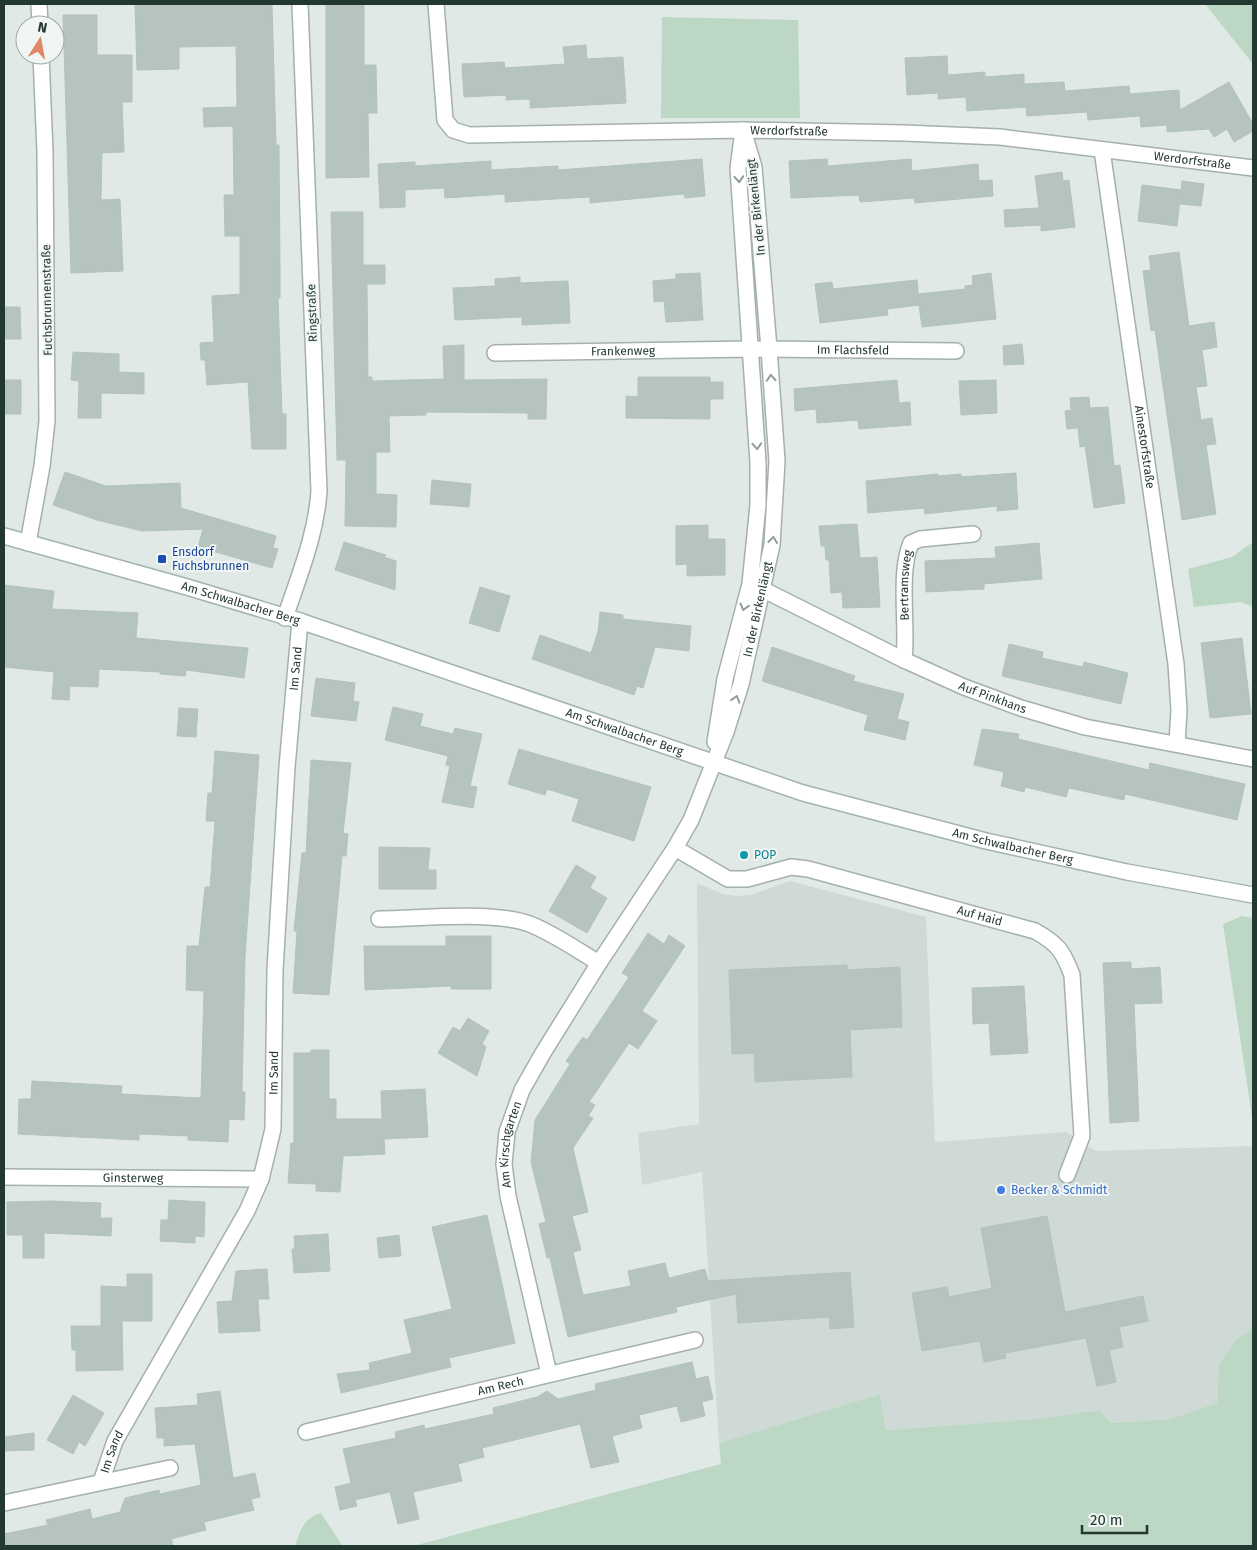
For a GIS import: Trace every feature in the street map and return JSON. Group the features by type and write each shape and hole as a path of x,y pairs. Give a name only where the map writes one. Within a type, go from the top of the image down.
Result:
{"street":[{"name":"Ringstraße","path":"285,618 312,538 317,518 318,491 300,4"},
{"name":"Werdorfstraße","path":"436,4 444,120 453,130 469,135 743,130 857,131 1000,137 1253,168"},
{"name":"Fuchsbrunnenstraße","path":"28,543 42,466 47,421 45,152 41,65"},
{"name":"In der Birkenlängt","path":"743,130 738,168 758,463 756,586"},
{"name":"In der Birkenlängt","path":"713,761 725,679 756,586 772,545 776,504 777,461 754,167 743,130"},
{"name":"Ainestorfstraße","path":"1102,150 1176,664 1179,710 1177,743"},
{"name":"Im Flachsfeld","path":"750,349 956,351"},
{"name":"Frankenweg","path":"495,352 750,349"},
{"name":"Bertramsweg","path":"904,660 906,640 905,573 908,550 911,543 920,539 973,534"},
{"name":"Am Schwalbacher Berg","path":"4,536 300,621 803,793 958,834 1127,872 1253,895"},
{"name":"Auf Pinkhans","path":"756,586 904,660 964,687 1021,708 1085,727 1253,758"},
{"name":"Im Sand","path":"101,1482 115,1440 247,1211 261,1179 273,1129 274,970 287,767 300,621"},
{"name":"Am Kirschgarten","path":"549,1374 508,1196 504,1164 507,1132 522,1090 599,963 675,848 691,820 713,761"},
{"name":"Auf Haid","path":"675,848 728,879 747,879 791,868 808,869 1035,931 1054,941 1065,955 1072,975 1082,1136 1067,1175"},
{"path":"379,919 508,919 531,924 599,963"},
{"name":"Ginsterweg","path":"4,1176 261,1179"},
{"name":"Am Rech","path":"306,1432 695,1340"},
{"name":"Im Sand","path":"4,1503 170,1468"}],"shaded area":[{"path":"790,881 926,917 935,1142 1066,1132 1096,1151 1253,1146 1253,1328 1236,1340 1219,1365 1217,1403 1170,1419 1111,1423 1100,1410 1038,1419 884,1430 880,1394 719,1443 702,1172 642,1185 638,1133 699,1124 697,883 722,894 736,896 751,895"}],"green space":[{"path":"1205,4 1253,4 1253,64"},
{"path":"662,17 798,20 800,118 661,118"},
{"path":"1253,542 1253,607 1241,602 1194,607 1188,569 1232,557"},
{"path":"1242,916 1253,918 1253,1124 1223,924"},
{"path":"1253,1328 1253,1546 413,1546 721,1464 719,1443 880,1394 885,1430 1038,1419 1100,1410 1111,1423 1170,1419 1217,1403 1219,1365 1236,1340"},
{"path":"321,1513 342,1545 370,1546 295,1546 307,1521"}],"building":[{"path":"135,4 272,4 276,145 279,145 280,298 278,298 282,414 286,414 286,449 252,449 248,382 207,385 205,360 201,360 200,343 214,342 212,296 240,294 240,236 225,236 224,195 234,195 233,126 204,127 203,108 237,107 236,46 179,47 179,69 137,70"},
{"path":"326,4 364,4 364,65 376,65 377,113 368,113 369,177 326,178"},
{"path":"65,15 97,15 97,55 132,55 132,102 122,102 124,152 102,153 101,200 120,199 123,271 71,273 65,65"},
{"path":"586,45 587,59 623,57 626,103 530,108 530,99 506,100 506,95 464,97 462,64 504,62 505,68 565,64 563,47"},
{"path":"947,56 948,75 985,72 985,77 1024,74 1024,84 1064,82 1065,91 1129,86 1130,94 1179,90 1180,110 1229,82 1253,124 1253,131 1234,142 1227,129 1214,137 1209,129 1167,132 1167,125 1141,127 1140,116 1088,120 1087,112 1027,116 1026,107 967,111 966,97 938,99 938,93 907,95 905,58"},
{"path":"702,159 705,196 685,198 684,194 590,203 590,197 505,202 505,194 445,198 444,188 405,190 405,207 380,208 378,164 415,162 415,166 491,161 491,170 558,166 558,170"},
{"path":"827,159 828,166 911,159 912,171 978,164 979,181 992,180 993,196 915,203 914,198 860,202 859,195 791,198 789,161"},
{"path":"1062,172 1063,181 1069,180 1075,227 1041,231 1041,225 1005,227 1004,210 1039,208 1035,176"},
{"path":"1182,181 1204,184 1201,206 1180,204"},
{"path":"1142,185 1181,190 1177,226 1138,221"},
{"path":"331,212 363,212 363,265 385,265 385,284 367,284 368,377 372,377 372,381 444,379 443,346 464,345 464,380 547,379 546,419 528,419 528,413 426,412 426,415 389,416 390,452 376,452 376,494 397,495 396,527 345,526 346,460 337,460"},
{"path":"1179,252 1189,326 1214,322 1217,347 1202,350 1207,386 1196,387 1201,420 1212,418 1216,444 1206,445 1216,514 1182,520 1155,330 1151,331 1143,271 1151,270 1149,256"},
{"path":"700,273 703,320 666,322 664,301 654,302 653,281 676,279 676,274"},
{"path":"991,273 996,319 922,327 919,305 887,309 888,315 820,323 815,284 832,282 833,289 917,280 918,294 965,289 965,286 973,285 972,276"},
{"path":"520,277 520,283 568,281 570,323 522,325 522,317 455,320 453,288 495,286 495,279"},
{"path":"4,307 20,307 21,339 4,339"},
{"path":"1022,344 1024,364 1004,365 1003,346"},
{"path":"73,352 119,354 119,372 144,373 144,394 101,393 101,418 78,418 79,381 71,380"},
{"path":"638,377 710,377 710,382 723,382 723,399 710,399 710,419 626,418 626,396 638,397"},
{"path":"4,380 21,380 21,414 4,414"},
{"path":"897,380 899,403 910,402 911,425 859,429 858,420 817,423 816,409 795,411 794,389"},
{"path":"996,380 997,413 961,415 959,381"},
{"path":"1089,397 1090,408 1108,407 1114,466 1120,465 1125,503 1094,508 1085,446 1080,447 1078,428 1067,429 1065,411 1071,410 1070,398"},
{"path":"65,472 106,486 180,483 181,508 276,536 273,548 278,549 272,568 198,547 203,529 142,531 97,520 53,505"},
{"path":"1016,473 1018,509 997,511 997,506 925,514 924,508 868,513 866,481 938,474 938,476 961,474 961,477"},
{"path":"432,480 471,484 469,507 430,504"},
{"path":"857,524 860,558 877,557 880,607 843,608 842,592 831,593 829,560 826,560 825,546 821,546 819,526"},
{"path":"708,525 708,539 725,539 725,575 687,576 687,564 676,565 676,526"},
{"path":"344,542 386,555 384,557 396,561 395,590 335,570"},
{"path":"1039,543 1042,579 984,584 984,589 926,592 925,561 996,558 995,547"},
{"path":"4,585 54,591 52,609 138,613 136,638 248,648 244,678 186,670 185,676 160,674 160,672 99,669 98,687 70,686 69,700 52,699 54,672 4,667"},
{"path":"480,587 510,596 499,632 469,623"},
{"path":"600,612 623,615 623,619 691,626 689,651 655,647 643,688 637,686 634,695 532,659 540,635 591,653 598,632"},
{"path":"1242,638 1251,714 1210,718 1201,643"},
{"path":"1009,644 1043,652 1042,658 1083,667 1084,662 1128,673 1121,704 1002,676"},
{"path":"772,647 855,676 853,681 904,694 897,719 909,722 905,740 864,730 868,715 762,681"},
{"path":"316,678 355,683 353,701 359,702 356,721 311,716"},
{"path":"393,707 423,714 420,726 453,734 455,728 482,734 470,786 477,787 473,808 442,802 450,766 446,765 448,756 385,740"},
{"path":"179,708 198,709 196,737 177,736"},
{"path":"982,729 1019,734 1018,739 1149,770 1150,763 1245,784 1237,820 1125,794 1124,800 1069,788 1066,797 1025,787 1024,792 1001,786 1004,772 974,765"},
{"path":"519,749 651,787 634,841 572,821 579,799 547,789 545,795 508,784"},
{"path":"215,751 259,755 245,957 242,1092 245,1092 244,1120 229,1119 228,1142 188,1140 188,1136 139,1134 139,1140 18,1134 19,1099 31,1099 32,1081 122,1086 121,1094 201,1098 204,991 186,990 187,946 199,946 205,887 210,887 215,821 206,821 208,793 212,793"},
{"path":"311,760 351,763 343,833 348,834 346,856 342,856 329,995 293,993 297,931 294,931 302,853 306,853"},
{"path":"379,847 430,848 428,870 436,870 436,889 379,889"},
{"path":"576,865 596,877 590,888 607,898 587,933 549,911"},
{"path":"648,933 664,944 669,935 685,946 642,1011 657,1021 638,1049 629,1043 589,1102 595,1105 588,1116 593,1118 573,1148 588,1212 572,1216 581,1250 573,1252 583,1295 631,1286 628,1271 665,1263 669,1278 705,1269 708,1281 850,1272 854,1327 830,1329 829,1317 738,1323 736,1294 676,1307 677,1312 568,1337 550,1258 547,1258 539,1224 546,1222 531,1162 535,1120 570,1064 566,1061 583,1037 587,1040 629,977 622,973"},
{"path":"446,936 491,936 491,989 451,989 451,986 365,990 364,946 446,946"},
{"path":"1131,962 1131,969 1160,967 1162,1003 1134,1004 1139,1121 1110,1123 1103,963"},
{"path":"847,965 847,970 900,967 902,1027 850,1030 852,1077 755,1082 754,1053 732,1054 729,970"},
{"path":"1024,986 1028,1053 991,1055 989,1023 973,1024 972,988"},
{"path":"468,1018 489,1031 482,1044 486,1047 477,1076 438,1053 453,1027 460,1031"},
{"path":"311,1050 329,1050 329,1099 336,1099 336,1119 382,1119 381,1091 425,1089 428,1137 384,1139 385,1154 343,1156 340,1192 316,1191 316,1184 288,1183 291,1143 294,1143 294,1053 311,1053"},
{"path":"169,1200 205,1202 204,1237 195,1236 195,1243 160,1241 161,1220 168,1220"},
{"path":"7,1202 101,1203 100,1218 112,1218 111,1236 44,1233 44,1258 23,1258 23,1235 7,1235"},
{"path":"487,1215 515,1343 449,1358 451,1367 341,1393 337,1374 370,1370 369,1363 412,1353 404,1320 452,1309 432,1227"},
{"path":"1047,1216 1065,1312 1143,1296 1148,1321 1119,1327 1123,1347 1109,1350 1116,1382 1097,1386 1086,1338 1005,1353 1006,1358 984,1362 980,1341 922,1351 912,1293 947,1287 949,1297 992,1288 981,1228"},
{"path":"328,1234 330,1271 294,1273 292,1249 295,1249 294,1236"},
{"path":"399,1235 401,1256 379,1258 377,1238"},
{"path":"267,1269 269,1299 258,1299 260,1331 219,1333 217,1302 232,1301 236,1271"},
{"path":"127,1274 152,1274 152,1321 122,1321 123,1370 76,1371 76,1350 72,1350 71,1326 101,1326 101,1286 127,1287"},
{"path":"692,1362 696,1379 708,1376 713,1399 702,1402 705,1416 681,1422 677,1406 639,1415 642,1428 612,1436 619,1462 591,1468 580,1424 482,1448 484,1457 458,1464 462,1481 413,1492 419,1519 398,1524 390,1492 355,1500 357,1506 340,1510 335,1487 351,1483 343,1449 396,1438 395,1432 424,1425 425,1429 494,1414 493,1408 537,1397 547,1391 558,1399 596,1390 595,1384"},
{"path":"220,1391 233,1478 255,1473 260,1497 251,1499 254,1510 204,1522 206,1530 171,1539 173,1546 4,1546 4,1534 48,1525 46,1520 90,1509 92,1519 120,1512 125,1498 159,1490 160,1494 201,1485 195,1444 164,1446 164,1438 157,1438 155,1408 198,1405 197,1394"},
{"path":"73,1395 104,1413 85,1446 79,1442 73,1454 47,1440"},
{"path":"34,1433 34,1450 4,1451 4,1437"}],"place":[{"name":"Ensdorf Fuchsbrunnen","path":"162,559"},
{"name":"POP","path":"744,855"},
{"name":"Becker & Schmidt","path":"1001,1190"}]}
